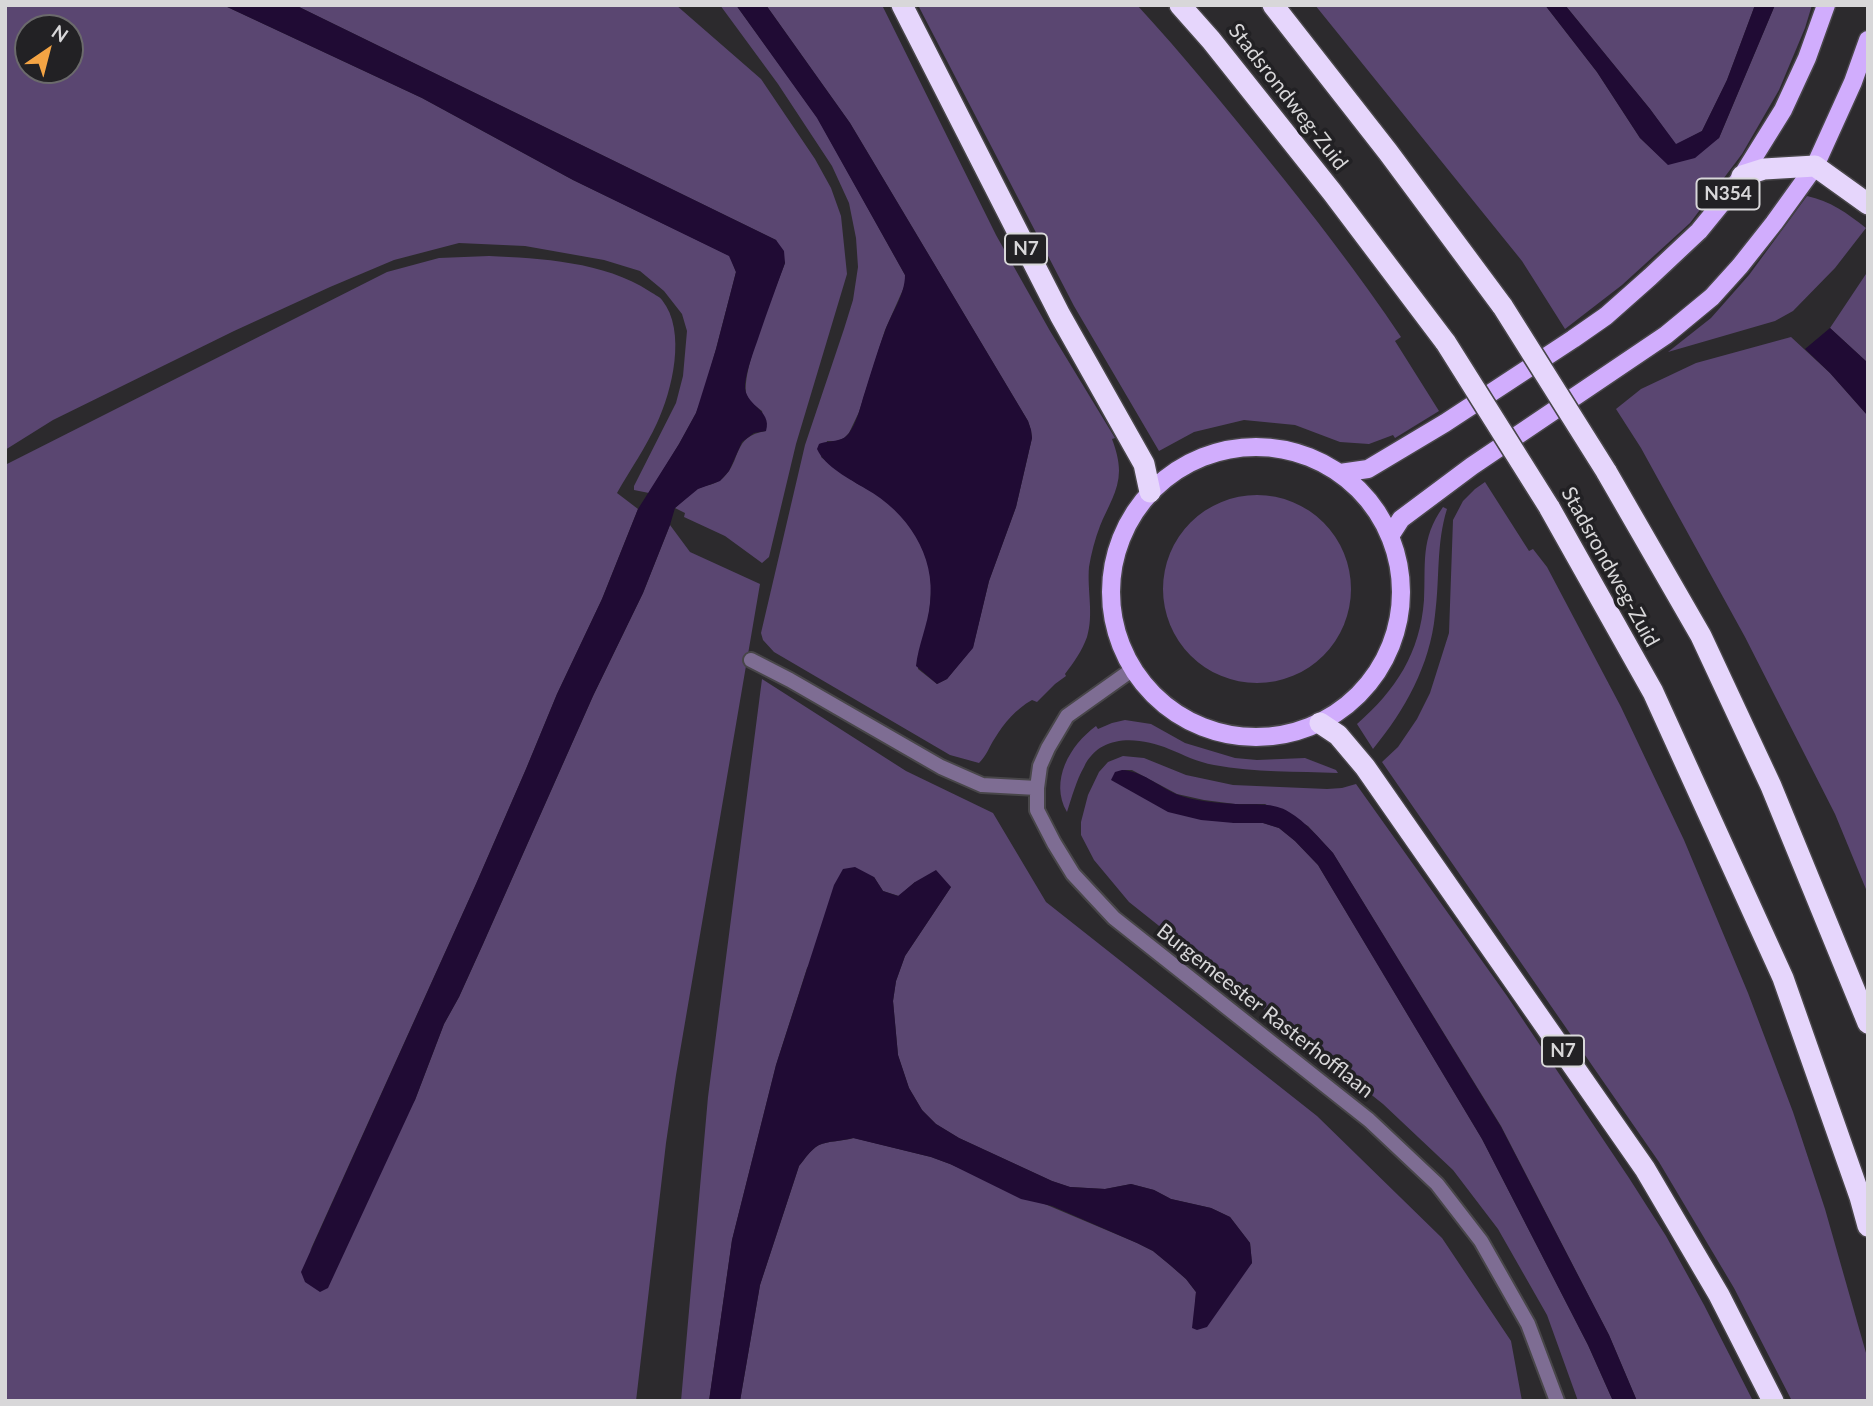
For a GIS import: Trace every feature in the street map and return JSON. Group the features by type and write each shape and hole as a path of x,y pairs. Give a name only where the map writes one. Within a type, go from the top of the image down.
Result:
{"highway":[{"name":"N7","path":"902,5 1060,315 1144,464 1150,492"},
{"name":"Stadsrondweg-Zuid","path":"1180,5 1212,40 1323,181 1446,343 1549,507 1653,692 1783,978 1868,1226"},
{"name":"Stadsrondweg-Zuid","path":"1273,5 1388,152 1503,307 1606,471 1707,649 1771,786 1868,1023"},
{"path":"1742,176 1764,169 1815,166 1868,204"},
{"name":"N7","path":"1320,723 1338,735 1365,767 1645,1170 1719,1295 1773,1401"}],"main road":[{"name":"N354","path":"1340,473 1368,469 1379,463 1445,423 1605,316 1699,231 1742,176 1783,110 1807,58 1826,5"},
{"name":"N354","path":"1390,536 1401,519 1411,511 1472,466 1666,335 1712,297 1774,223 1815,166 1853,82 1868,40"},
{"path":"1241,447 1293,451 1318,460 1340,473 1370,501 1390,536 1397,557 1402,600 1392,643 1384,663 1356,698 1320,723 1279,735 1235,736 1194,723 1175,712 1158,699 1133,669 1120,644 1114,621 1111,598 1116,552 1136,510 1150,492 1170,474 1192,461 1241,447"}],"street":[{"path":"751,660 941,767 982,785 1037,788"},
{"name":"Burgemeester Rasterhofflaan","path":"1133,669 1067,716 1048,748 1040,766 1037,810 1054,843 1073,874 1114,918 1369,1121 1437,1184 1481,1241 1528,1324 1557,1401"}],"shaded area":[{"path":"5,5 223,5 422,98 573,180 730,256 736,272 696,413 649,493 634,490 634,486 676,403 683,376 687,331 682,314 664,291 640,271 604,260 525,246 459,243 394,260 234,331 53,420 5,450"},
{"path":"223,5 295,5 776,240 784,251 785,263 745,384 748,398 765,417 766,431 754,433 742,442 729,471 720,481 698,489 675,508 643,593 593,696 459,997 444,1024 415,1100 328,1288 320,1292 305,1282 301,1272 476,884 557,694 602,599 638,509 696,413 736,272 729,256 573,180 422,98"},
{"path":"295,5 676,5 761,79 815,159 831,188 841,216 847,274 796,444 769,557 762,563 725,536 684,517 685,513 675,508 697,489 723,478 742,443 755,434 766,431 762,411 748,398 746,385 753,351 785,263 776,240"},
{"path":"720,5 736,5 817,117 905,275 905,285 885,330 859,412 849,433 837,441 827,441 821,457 856,483 884,499 918,539 928,563 931,598 918,669 937,684 947,679 973,647 989,581 1016,507 1032,438 1031,430 850,123 766,5 882,5 996,235 1115,438 1112,439 1118,459 1118,478 1091,557 1090,620 1085,642 1066,676 1037,702 1032,700 1011,717 979,763 950,755 774,652 763,640 761,633 805,445 853,300 858,267 849,203 832,166 778,84"},
{"path":"736,5 766,5 850,123 1031,430 1032,438 1016,507 989,581 973,648 947,679 937,684 916,666 929,611 931,585 923,552 916,537 894,510 832,467 817,449 819,444 843,438 854,425 882,339 901,296 905,275 817,118"},
{"path":"918,5 1137,5 1234,118 1352,268 1401,337 1395,341 1439,411 1395,438 1393,435 1369,444 1340,442 1295,425 1244,420 1194,432 1159,451 1074,306"},
{"path":"1315,5 1545,5 1597,72 1640,138 1668,164 1719,138 1775,5 1812,5 1779,90 1742,154 1690,223 1622,285 1565,329 1522,261"},
{"path":"1545,5 1565,5 1676,144 1702,131 1727,80 1755,5 1775,5 1719,138 1695,158 1668,165 1640,138 1597,72"},
{"path":"1565,5 1755,5 1727,80 1702,131 1676,145"},
{"path":"1807,196 1838,208 1866,228 1835,268 1793,311 1775,321 1668,352 1711,318 1749,275"},
{"path":"489,256 572,263 632,281 658,296 670,313 674,328 672,378 657,423 617,493 638,509 602,599 557,694 476,884 310,1251 415,1100 444,1024 459,997 593,696 643,593 670,525 690,552 760,584 676,1075 636,1401 5,1401 5,465 387,272 439,258"},
{"path":"1868,271 1868,363 1830,328"},
{"path":"1830,328 1868,363 1868,416 1805,349"},
{"path":"1791,337 1830,373 1868,416 1868,894 1835,814 1745,637 1641,448 1616,409 1641,389 1696,363"},
{"path":"1485,482 1529,551 1533,549 1547,567 1621,707 1684,840 1748,993 1793,1112 1825,1209 1868,1360 1868,1401 1792,1401 1734,1288 1659,1162 1382,762 1398,747 1430,693 1449,633 1453,520 1463,501"},
{"path":"1257,495 1293,502 1323,523 1344,553 1351,589 1344,625 1323,655 1293,676 1257,683 1221,676 1191,655 1170,625 1163,589 1170,553 1191,523 1221,502"},
{"path":"1443,507 1447,509 1428,652 1405,703 1373,749 1357,724 1394,684 1411,654 1422,619 1427,541"},
{"path":"762,679 906,771 993,813 1046,902 1317,1116 1442,1238 1511,1341 1522,1401 740,1401 760,1285 799,1166 813,1149 822,1144 854,1138 931,1157 1137,1243 1153,1251 1186,1279 1196,1292 1195,1307 1252,1263 1250,1243 1230,1217 1211,1208 1171,1199 1154,1190 1131,1184 1105,1189 1070,1187 1052,1181 959,1138 936,1124 922,1110 909,1088 898,1055 893,1001 896,981 905,956 951,887 915,882 899,896 883,891 874,877 807,968 776,1065 732,1240 709,1401 681,1401 708,1097"},
{"path":"1125,720 1151,724 1185,743 1235,758 1305,758 1338,773 1229,768 1202,762 1158,745 1134,740 1122,741 1110,743 1091,756 1079,778 1067,812 1060,788 1061,776 1071,753 1096,726 1098,729"},
{"path":"1123,756 1144,758 1186,775 1233,785 1327,789 1356,784 1507,996 1629,1178 1666,1236 1753,1401 1637,1401 1609,1335 1501,1126 1333,853 1308,826 1265,804 1235,804 1177,794 1132,770 1122,770 1234,823 1263,823 1279,828 1318,865 1482,1139 1588,1345 1613,1401 1578,1401 1547,1315 1498,1229 1453,1170 1383,1104 1129,902 1094,860 1081,835 1081,822 1088,795 1099,772 1108,762"},
{"path":"1122,770 1136,773 1176,794 1190,798 1221,803 1270,805 1283,809 1307,825 1333,853 1501,1127 1609,1335 1637,1401 1613,1401 1588,1345 1482,1139 1318,865 1279,828 1263,823 1201,820 1168,812 1111,780 1115,772"},
{"path":"855,867 874,877 883,891 898,896 936,870 951,887 905,956 896,981 893,1001 898,1055 909,1088 922,1110 936,1124 959,1138 1052,1181 1070,1187 1105,1189 1131,1184 1154,1190 1171,1199 1211,1208 1230,1217 1250,1243 1252,1263 1207,1327 1197,1330 1192,1328 1196,1292 1186,1279 1153,1251 1052,1206 1021,1199 950,1164 853,1138 819,1145 799,1166 760,1285 740,1401 709,1401 732,1240 776,1065 834,885 843,869"}]}
